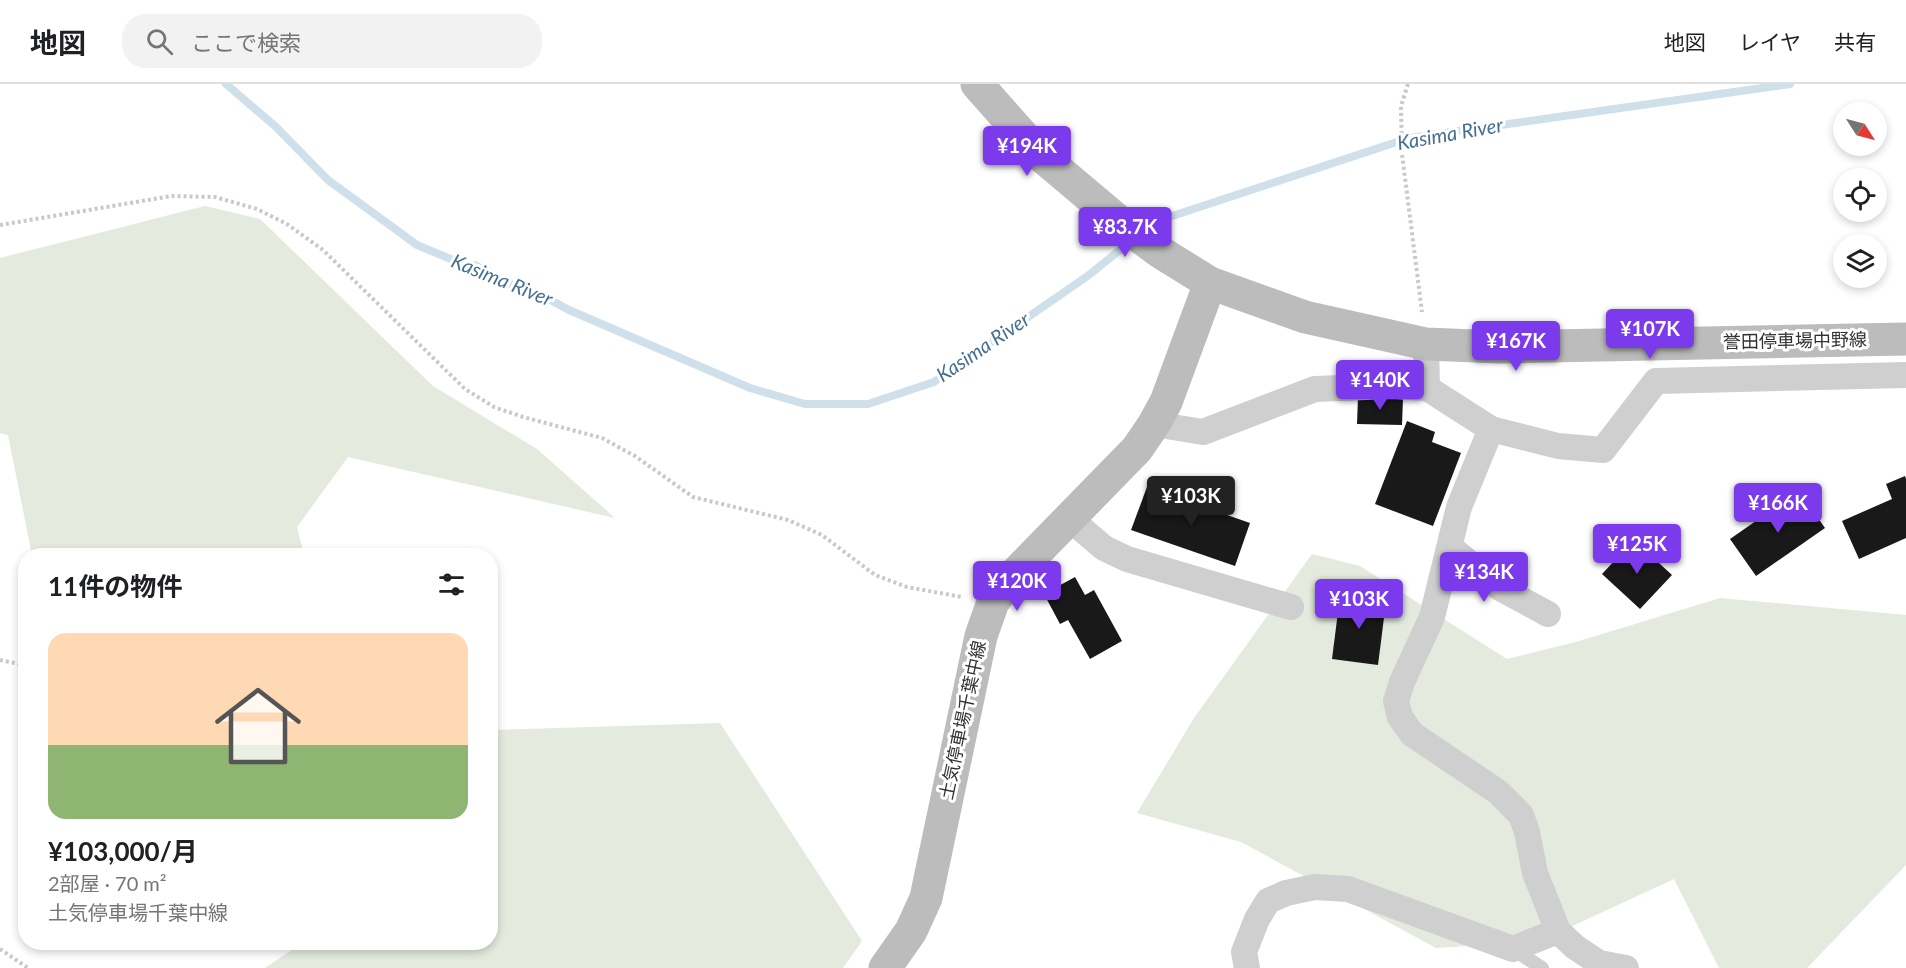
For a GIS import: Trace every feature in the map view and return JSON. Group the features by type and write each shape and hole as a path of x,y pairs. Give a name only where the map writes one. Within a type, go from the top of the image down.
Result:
{"main road":[{"name":"誉田停車場中野線","path":"977,84 1040,154 1122,224 1160,252 1210,283 1305,317 1426,345 1500,347 1906,339"},
{"name":"土気停車場千葉中線","path":"885,968 911,931 926,898 981,636 993,602 1013,576 1137,449 1166,402 1210,283"}],"street":[{"path":"1426,345 1427,388"},
{"path":"1154,423 1203,432 1315,389 1392,386 1427,388 1491,429 1558,446 1603,450 1656,381 1906,375"},
{"path":"1491,429 1459,507 1432,617 1402,682 1396,701 1400,717 1412,734 1498,792 1521,815 1527,832 1535,873 1558,931 1575,947 1599,963 1626,968"},
{"path":"1070,519 1104,548 1127,559 1291,607"},
{"path":"1450,547 1500,588 1548,614"},
{"path":"1246,968 1244,952 1257,919 1269,901 1286,893 1315,887 1348,889 1513,949 1558,931"}],"lane":[{"path":"1513,949 1542,968"}],"path":[{"path":"1408,84 1401,106 1402,154 1426,345"},
{"path":"0,225 171,196 215,197 257,208 287,224 323,250 465,389 494,407 602,438 635,456 693,497 788,520 822,535 876,575 907,587 993,602"},
{"path":"0,660 18,664"},
{"path":"0,949 28,968"}],"shaded area":[{"path":"205,206 260,219 433,386 537,449 615,518 348,457 297,527 302,548 31,548 8,435 0,433 0,258"},
{"path":"1312,554 1360,566 1507,659 1576,642 1720,598 1906,615 1906,865 1807,968 1719,968 1674,879 1540,941 1436,948 1241,842 1137,813 1194,718"},
{"path":"720,723 862,941 843,968 265,968 292,950 498,950 498,730"}],"building":[{"path":"1358,397 1403,398 1402,425 1357,424"},
{"path":"1407,421 1435,432 1432,442 1461,453 1433,526 1375,504"},
{"path":"1905,476 1906,538 1859,559 1842,521 1892,499 1886,484"},
{"path":"1147,487 1250,523 1235,566 1131,530"},
{"path":"1799,491 1825,528 1756,576 1730,539"},
{"path":"1634,540 1672,575 1640,609 1602,574"},
{"path":"1075,577 1085,595 1094,590 1122,641 1090,659 1068,620 1060,624 1044,594"},
{"path":"1340,596 1386,602 1378,665 1332,659"}],"waterway":[{"name":"Kasima River","path":"226,84 275,126 328,180 417,245 470,267 475,265 514,286 536,292 569,310 750,388 805,404 868,404 934,382 1089,275 1132,240"},
{"name":"Kasima River","path":"1142,231 1154,222 1409,138 1790,84"}]}
